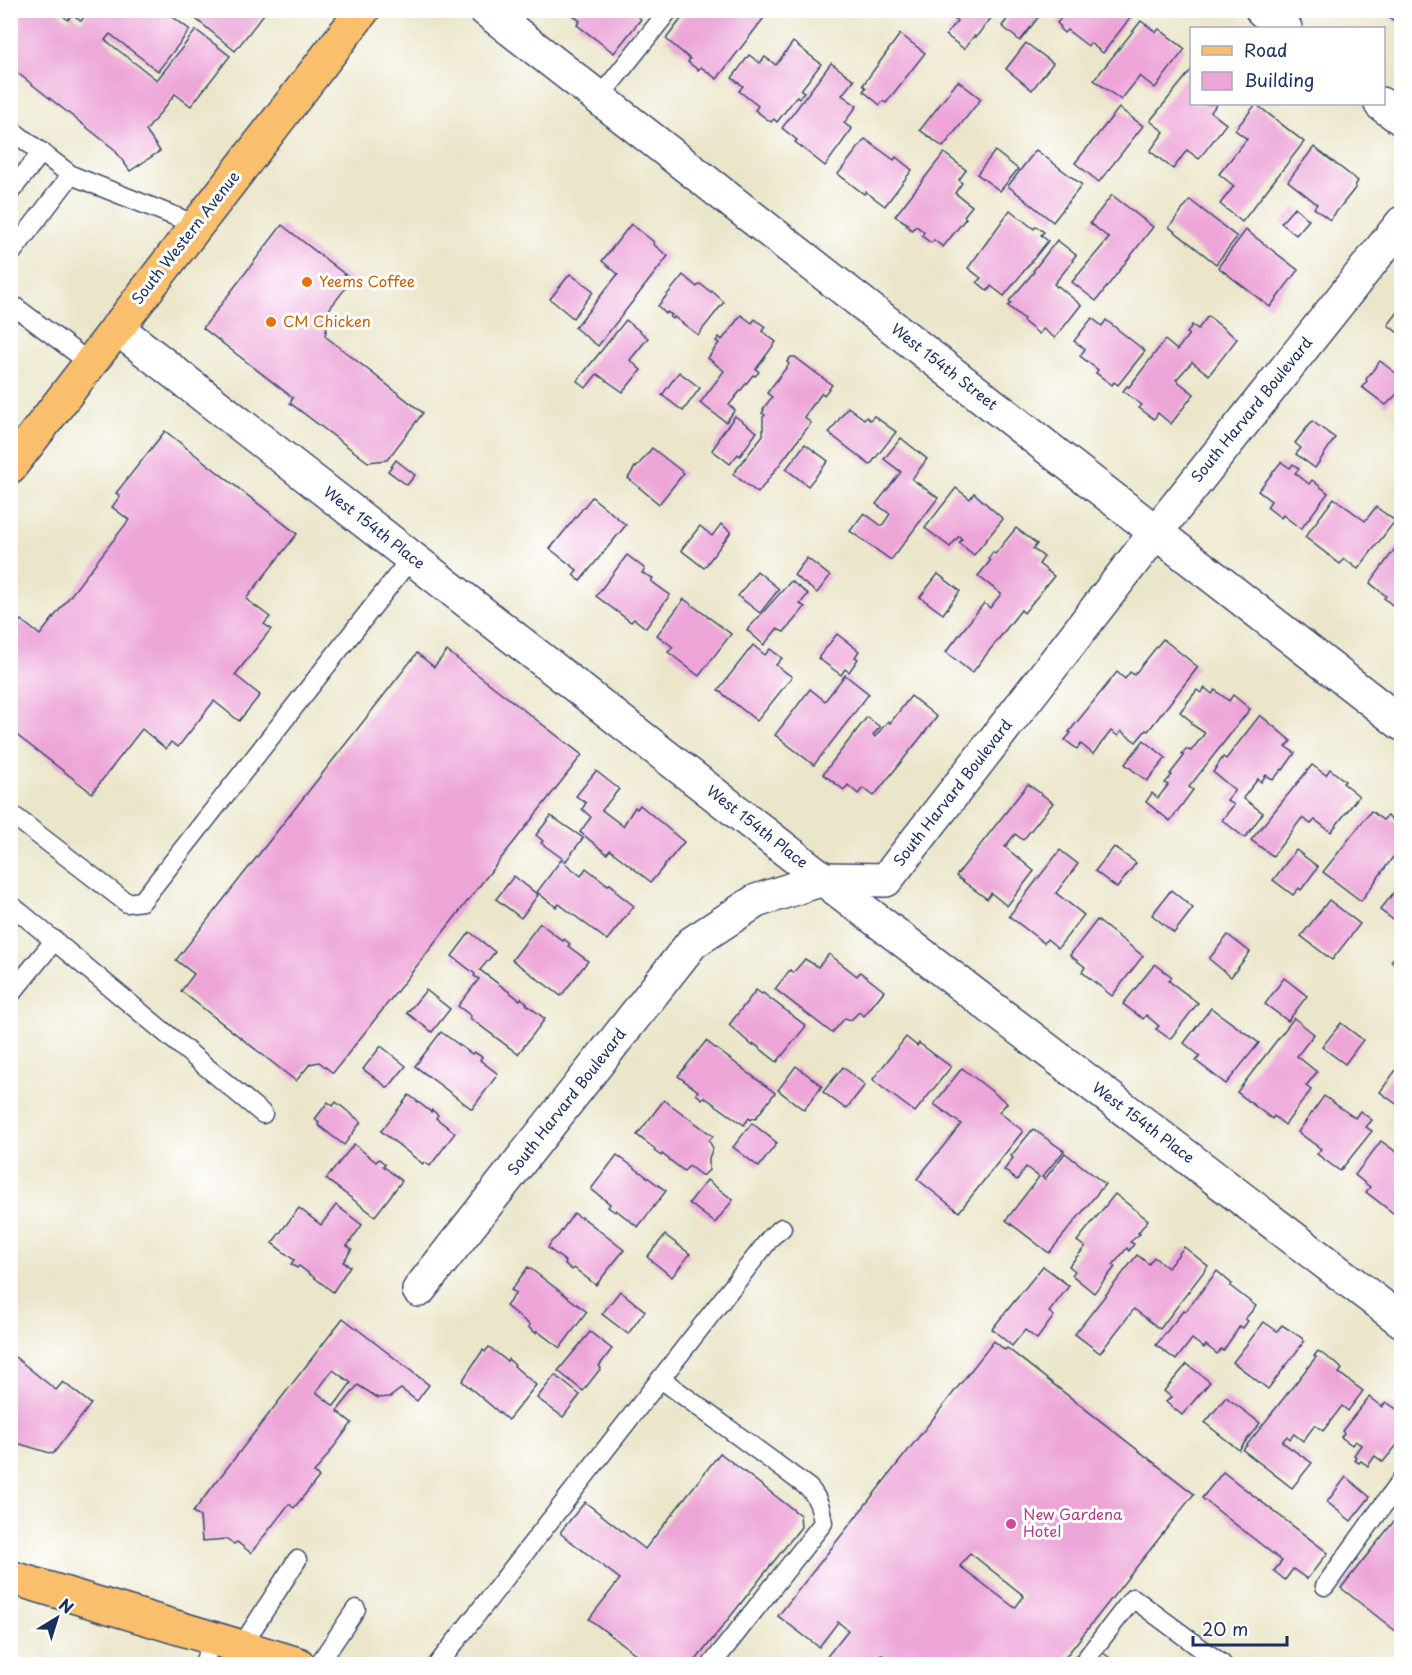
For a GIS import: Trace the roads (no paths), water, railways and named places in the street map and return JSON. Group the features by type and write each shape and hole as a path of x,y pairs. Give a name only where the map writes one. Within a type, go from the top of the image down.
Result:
{"main road":[{"name":"South Western Avenue","path":"10,467 363,10"},
{"path":"10,1576 219,1650 298,1665"}],"street":[{"name":"West 154th Street","path":"486,10 1401,724"},
{"path":"1262,10 1284,27"},
{"path":"1382,105 1401,119"},
{"name":"South Harvard Boulevard","path":"419,1290 693,943 756,901 823,879 886,880 1156,532 1401,223"},
{"name":"West 154th Place","path":"117,328 823,879 1401,1322"}],"lane":[{"path":"599,98 669,10"},
{"path":"10,129 71,175 197,225"},
{"path":"10,192 42,152"},
{"path":"10,255 71,175"},
{"path":"10,303 91,363"},
{"path":"10,813 127,903 142,901 411,558"},
{"path":"10,904 262,1114"},
{"path":"10,995 55,940"},
{"path":"438,1665 772,1236 782,1228"},
{"path":"662,1378 809,1488 820,1505 823,1523 712,1665"},
{"path":"1324,1586 1401,1479"},
{"path":"219,1650 297,1560"},
{"path":"1082,1665 1133,1598 1222,1665"},
{"path":"319,1665 356,1609"}],"place":[{"name":"Yeems Coffee","path":"307,282"},
{"name":"CM Chicken","path":"271,322"},
{"name":"New Gardena Hotel","path":"1011,1524"}]}
